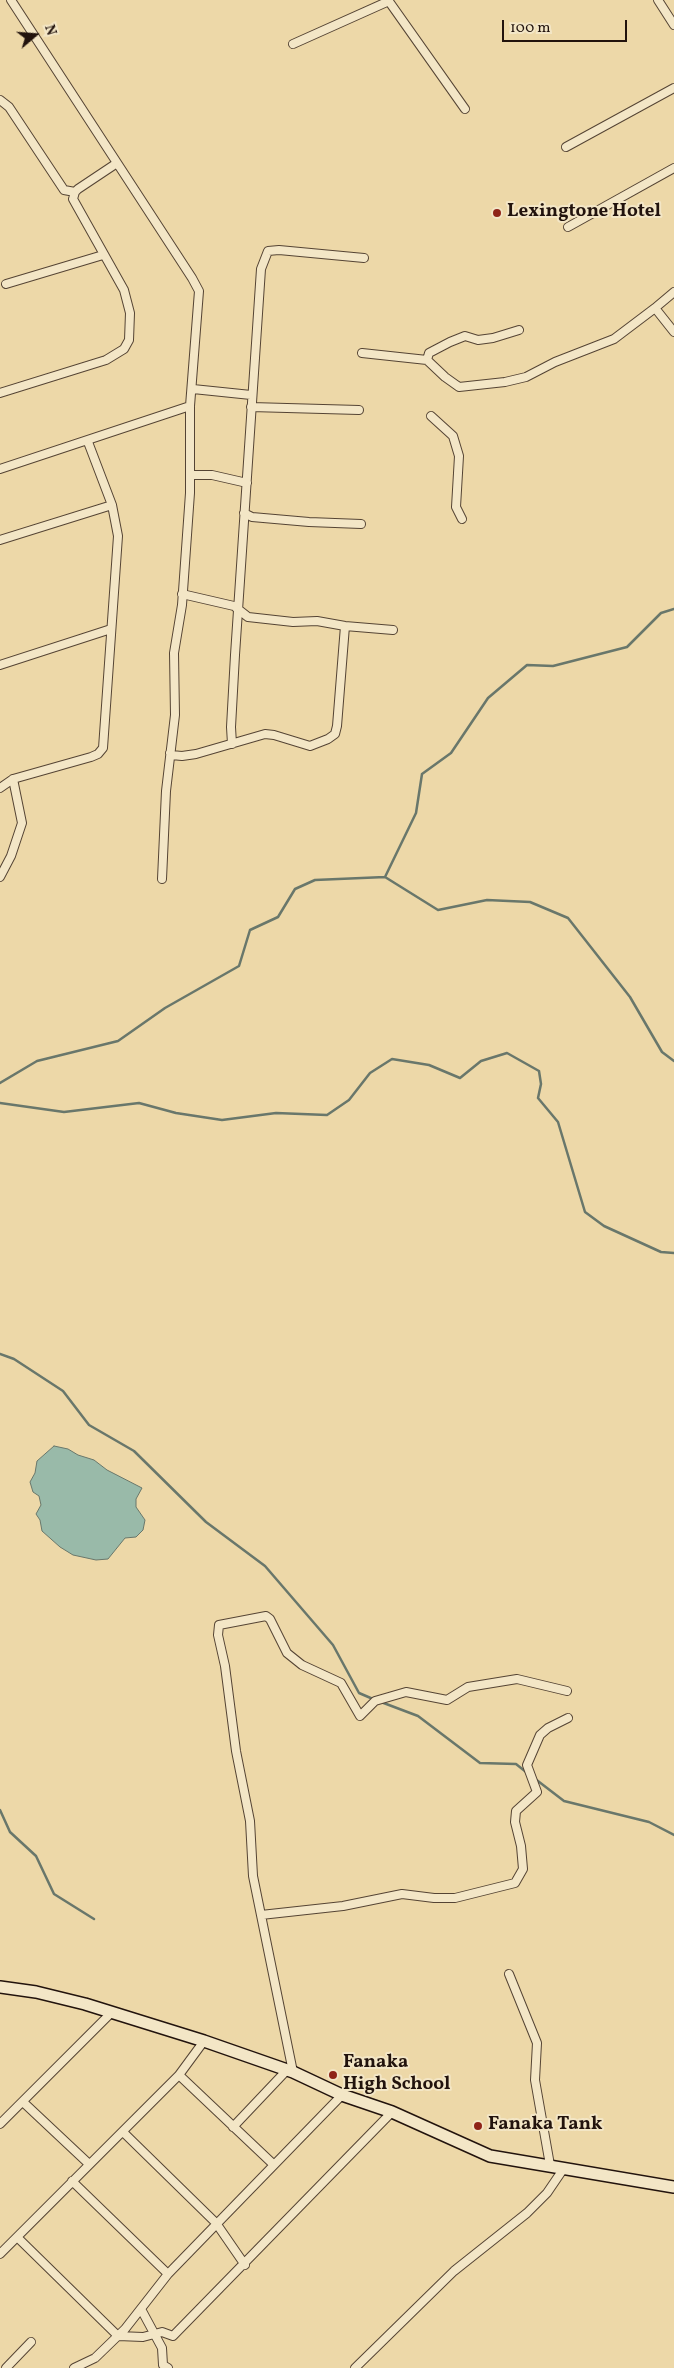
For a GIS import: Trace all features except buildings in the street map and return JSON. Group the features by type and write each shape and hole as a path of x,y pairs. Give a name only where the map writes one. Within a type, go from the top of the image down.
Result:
{"main road":[{"path":"0,1988 36,1992 204,2041 290,2071 342,2094 392,2112 490,2156 550,2165 562,2171 674,2187"}],"street":[{"path":"12,0 198,288 199,300 193,389 190,406 190,475 182,605 174,653 174,715 166,791 162,879"},
{"path":"658,0 674,25"},
{"path":"293,44 388,1 465,109"},
{"path":"566,148 674,88"},
{"path":"0,100 9,107 64,190 74,192 117,163"},
{"path":"568,226 674,168"},
{"path":"0,393 106,360 124,349 129,340 130,313 124,290 75,206 74,192"},
{"path":"232,744 231,727 259,280 268,252 279,250 364,258"},
{"path":"6,284 103,255"},
{"path":"362,353 427,360 459,387 505,382 526,376 576,353 614,339 674,292"},
{"path":"655,308 674,332"},
{"path":"427,360 429,353 465,336 478,340 493,338 519,330"},
{"path":"193,389 251,395"},
{"path":"0,469 88,442 190,406"},
{"path":"251,407 359,410"},
{"path":"432,416 453,436 459,456 456,506 462,519"},
{"path":"0,788 13,779 91,757 98,754 103,748 111,629 119,549 117,522 88,442"},
{"path":"190,475 212,476 247,483"},
{"path":"0,540 112,505"},
{"path":"244,513 252,517 361,524"},
{"path":"182,594 227,603 252,618 294,622 317,621 345,626 393,630"},
{"path":"170,753 171,755 187,756 265,734 310,746 322,742 335,734 345,626"},
{"path":"0,665 111,629"},
{"path":"0,877 11,856 22,823 13,779"},
{"path":"233,2127 290,2071 253,1876 250,1821 236,1751 225,1666 218,1635 219,1625 266,1616 270,1619 287,1653 302,1665 342,1683 360,1716 375,1702 406,1692 446,1700 468,1687 517,1679 567,1691"},
{"path":"261,1915 343,1906 402,1894 434,1898 455,1898 515,1883 523,1870 521,1846 515,1822 516,1811 537,1792 527,1765 540,1735 548,1728 568,1718"},
{"path":"509,1974 537,2042 535,2080 550,2165"},
{"path":"0,2124 111,2013"},
{"path":"0,2254 179,2075 204,2041"},
{"path":"179,2075 273,2164"},
{"path":"74,2368 95,2358 118,2336 168,2274 342,2094"},
{"path":"23,2102 89,2164"},
{"path":"17,2237 118,2336 143,2337 162,2332 173,2336 245,2265 392,2112"},
{"path":"123,2132 216,2223 245,2265"},
{"path":"355,2368 454,2271 527,2213 547,2193 562,2171"},
{"path":"72,2181 168,2274"},
{"path":"141,2309 162,2348 163,2365 168,2368"},
{"path":"6,2368 31,2342"}],"shaded area":[{"path":"54,1446 68,1449 78,1455 94,1460 107,1470 142,1488 136,1499 136,1507 145,1520 143,1530 136,1537 125,1538 108,1559 96,1560 73,1555 60,1547 42,1531 40,1520 36,1514 41,1505 39,1496 33,1492 30,1482 35,1473 37,1461"}],"waterway":[{"path":"385,877 416,813 422,774 451,753 488,698 527,665 553,666 627,647 661,613 674,609"},
{"path":"0,1083 37,1061 118,1041 165,1008 239,966 250,930 278,917 295,889 315,880 385,877 438,910 487,900 530,902 568,918 630,997 662,1052 674,1061"},
{"path":"0,1103 64,1112 139,1103 176,1113 222,1120 276,1113 327,1115 349,1100 370,1073 392,1059 429,1065 460,1078 481,1061 507,1053 539,1071 541,1084 538,1098 558,1122 585,1212 604,1226 661,1252 674,1253"},
{"path":"0,1354 14,1359 63,1391 89,1425 134,1451 206,1522 265,1566 333,1645 359,1693 373,1699"},
{"path":"381,1702 418,1716 480,1763 516,1764 526,1772"},
{"path":"534,1778 564,1801 649,1822 674,1835"},
{"path":"0,1810 10,1832 36,1856 54,1894 94,1919"}],"place":[{"name":"Lexingtone Hotel","path":"497,213"},
{"name":"Fanaka High School","path":"333,2075"},
{"name":"Fanaka Tank","path":"478,2126"}]}
